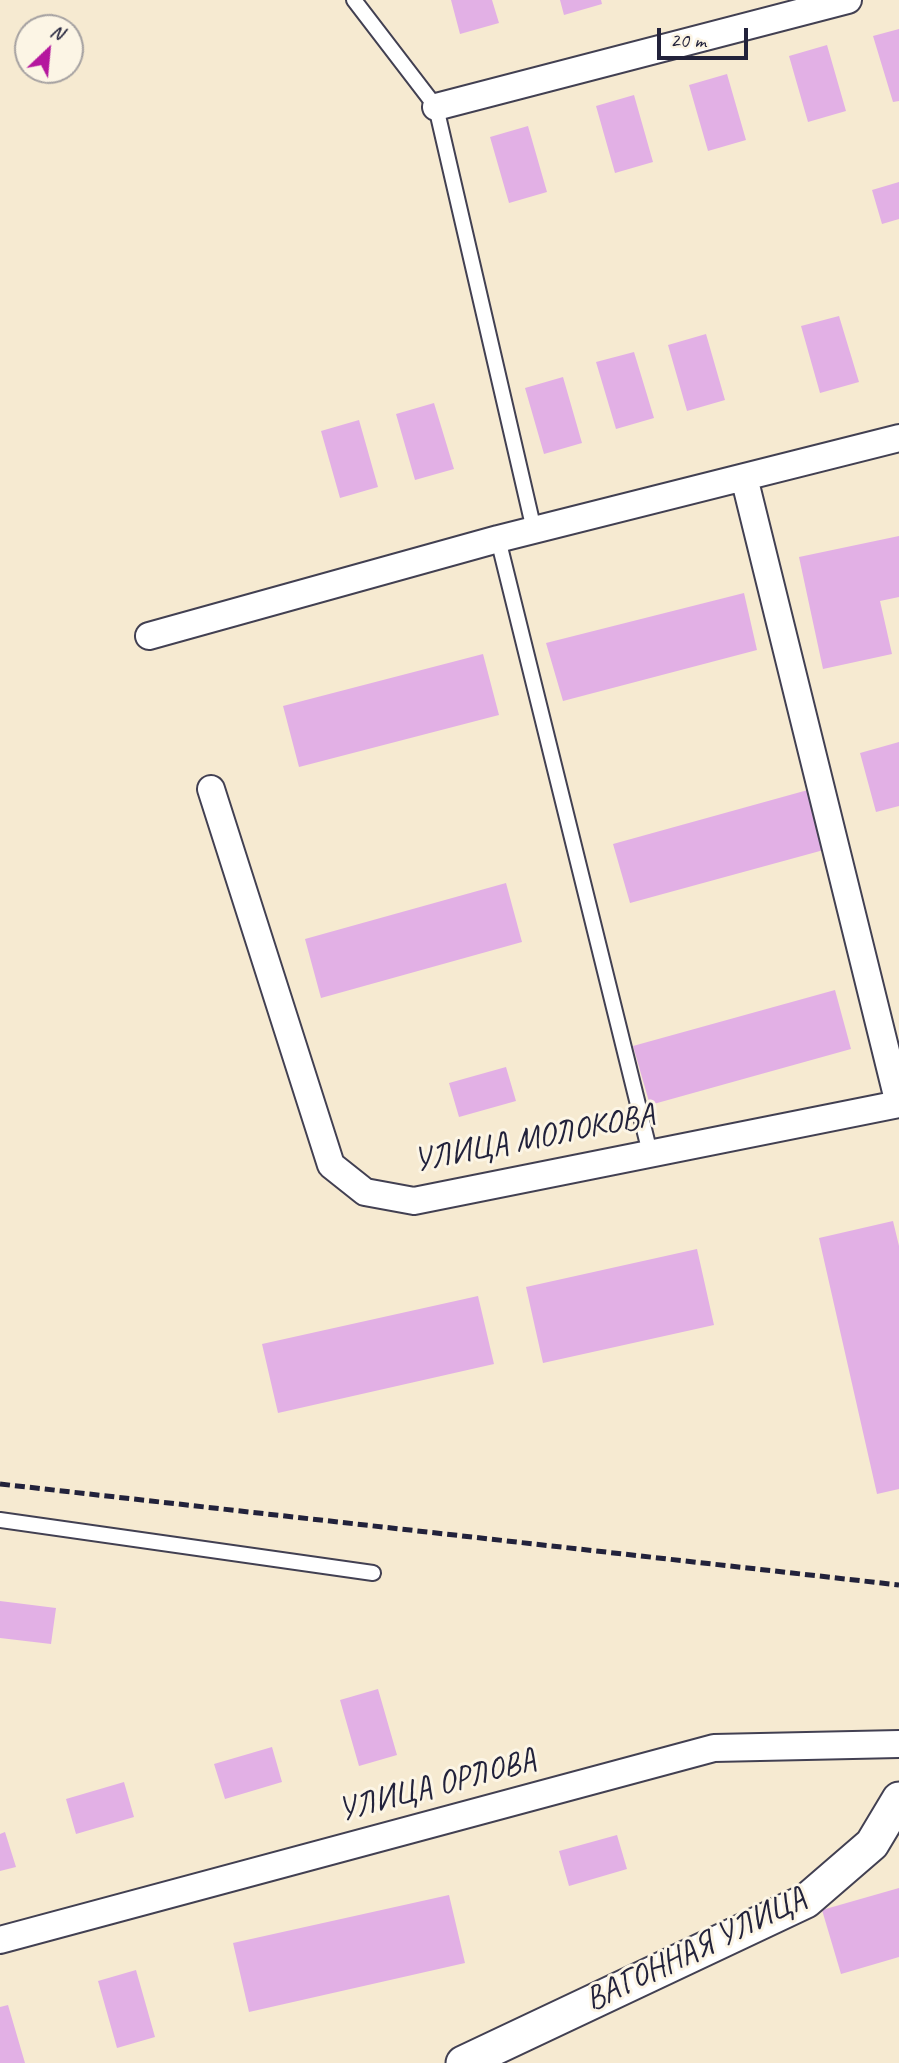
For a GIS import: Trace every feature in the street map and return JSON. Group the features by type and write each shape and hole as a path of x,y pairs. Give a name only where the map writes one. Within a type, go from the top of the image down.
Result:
{"street":[{"path":"436,107 848,0"},
{"path":"149,636 498,539 899,438"},
{"path":"744,477 899,1104"},
{"name":"УЛИЦА МОЛОКОВА","path":"211,789 331,1165 365,1192 414,1201 899,1104"},
{"name":"УЛИЦА ОРЛОВА","path":"0,1940 714,1748 899,1744"},
{"name":"ВАГОННАЯ УЛИЦА","path":"463,2063 806,1901 872,1844 899,1799"}],"lane":[{"path":"354,0 436,107 534,530"},
{"path":"498,539 650,1153"},
{"path":"0,1520 373,1573"}],"building":[{"path":"451,0 492,0 499,23 460,34"},
{"path":"560,0 601,0 602,4 564,15"},
{"path":"899,29 899,101 893,102 873,36"},
{"path":"827,45 846,111 808,122 789,56"},
{"path":"727,74 746,140 708,151 689,85"},
{"path":"634,95 653,162 615,173 596,106"},
{"path":"528,126 547,192 509,203 490,137"},
{"path":"899,182 899,219 882,224 872,190"},
{"path":"839,316 859,382 820,393 801,326"},
{"path":"706,334 725,400 687,411 668,345"},
{"path":"634,352 654,418 616,429 596,362"},
{"path":"563,377 582,443 544,454 525,388"},
{"path":"434,403 454,469 415,480 396,414"},
{"path":"359,420 378,487 340,498 321,431"},
{"path":"899,536 899,597 880,601 892,654 823,669 799,557"},
{"path":"744,593 757,650 563,701 546,643"},
{"path":"483,654 499,715 299,767 283,706"},
{"path":"899,742 899,806 876,812 860,753"},
{"path":"815,788 831,848 630,903 613,844"},
{"path":"506,883 522,942 321,998 305,939"},
{"path":"835,990 851,1049 650,1105 633,1046"},
{"path":"506,1067 516,1101 459,1117 449,1083"},
{"path":"893,1221 899,1246 899,1489 877,1494 819,1238"},
{"path":"697,1249 714,1325 543,1363 526,1287"},
{"path":"478,1296 494,1364 278,1413 262,1344"},
{"path":"0,1601 56,1608 51,1644 0,1638"},
{"path":"378,1689 397,1755 359,1766 340,1700"},
{"path":"272,1747 282,1782 225,1799 214,1764"},
{"path":"124,1782 134,1817 76,1834 66,1799"},
{"path":"5,1832 16,1867 0,1871 0,1834"},
{"path":"617,1835 627,1869 569,1886 559,1851"},
{"path":"899,1888 899,1957 841,1974 822,1910"},
{"path":"449,1895 465,1963 249,2012 233,1943"},
{"path":"136,1970 155,2037 117,2048 98,1981"},
{"path":"8,2005 25,2063 0,2063 0,2007"}],"railway":[{"path":"0,1484 899,1585"}]}
